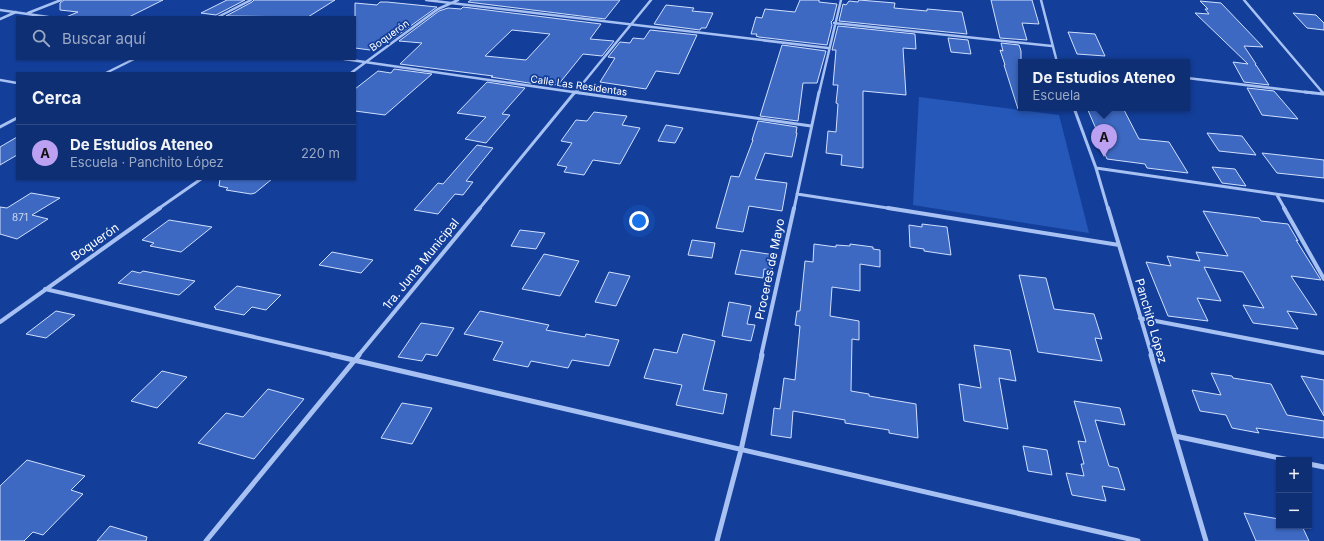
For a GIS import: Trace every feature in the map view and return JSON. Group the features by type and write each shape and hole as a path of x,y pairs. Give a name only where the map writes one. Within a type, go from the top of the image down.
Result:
{"street":[{"path":"27,14 61,0"},
{"path":"220,16 251,0"},
{"path":"426,0 445,1 828,48"},
{"name":"Boquerón","path":"438,9 458,0"},
{"name":"1ra. Junta Municipal","path":"206,541 651,0"},
{"name":"Proceres de Mayo","path":"717,541 741,450 828,48 841,0"},
{"path":"1041,0 1052,46 1057,59"},
{"path":"1244,0 1324,94"},
{"name":"Boquerón","path":"351,72 438,9 445,1"},
{"path":"0,10 41,16"},
{"path":"0,19 16,12"},
{"path":"834,24 1052,46"},
{"path":"108,72 132,60"},
{"name":"Calle Las Residentas","path":"351,60 812,126"},
{"path":"1190,78 1324,94"},
{"path":"0,80 16,83"},
{"name":"Panchito López","path":"1075,111 1096,168 1206,541"},
{"path":"0,127 16,119"},
{"path":"1096,168 1324,201"},
{"name":"Boquerón","path":"0,322 200,180"},
{"path":"797,194 1119,245"},
{"path":"1277,195 1324,279"},
{"path":"45,289 1138,541"},
{"path":"1140,318 1324,353"},
{"path":"1175,436 1276,457"},
{"path":"1312,465 1324,467"}],"shaded area":[{"path":"919,97 1018,110 1018,111 1059,115 1089,233 913,205"}],"building":[{"path":"64,0 163,0 131,16 68,16 78,12 60,10 60,3"},
{"path":"227,0 245,0 216,15 201,13"},
{"path":"254,0 335,0 310,16 226,16"},
{"path":"471,0 620,0 605,19 468,2"},
{"path":"800,0 819,0 819,2 837,4 833,20 831,22 832,25 827,45 759,37 756,36 757,34 751,34 756,17 762,18 765,9 795,12"},
{"path":"859,0 895,3 894,8 962,12 967,34 839,21 843,4 846,5 849,1 858,2"},
{"path":"991,0 1032,0 1039,24 1022,23 1027,40 1000,38"},
{"path":"1200,1 1221,3 1263,47 1244,46 1269,85 1244,82 1233,62 1248,64 1195,13 1209,14 1205,9 1208,9"},
{"path":"380,2 387,2 437,7 391,40 385,39 370,50 356,48 355,3 377,5"},
{"path":"666,5 694,8 692,11 713,13 706,28 701,28 700,30 654,24"},
{"path":"463,7 601,24 590,39 614,41 602,56 583,54 558,85 529,83 491,77 493,76 400,64 422,43 399,41 439,11 448,8 461,9","holes":["512,30 550,34 526,60 485,56"]},
{"path":"1293,13 1316,15 1324,23 1324,30 1307,28"},
{"path":"838,26 915,34 916,49 903,48 906,95 863,91 863,168 841,165 842,155 826,153 828,131 836,132 838,104 836,103 838,85 833,85 836,50 832,50"},
{"path":"650,30 697,35 679,74 656,71 646,89 600,82 615,58 608,57 620,42 630,43 633,38 644,39"},
{"path":"1068,32 1095,34 1105,56 1077,54"},
{"path":"948,38 968,40 971,54 951,52"},
{"path":"1001,43 1019,45 1021,51 1021,59 1018,59 1018,109 1000,50 1003,51"},
{"path":"782,45 826,51 817,83 803,83 798,121 760,116"},
{"path":"394,69 432,74 385,115 356,111 356,88 378,71 391,73"},
{"path":"487,82 525,88 502,114 510,115 486,143 465,139 486,117 457,113"},
{"path":"1247,88 1274,91 1298,119 1262,115"},
{"path":"1088,111 1125,111 1139,139 1169,142 1188,173 1147,168 1145,164 1107,159 1101,145 1103,145"},
{"path":"594,112 627,116 622,125 640,128 620,164 593,160 584,175 564,172 567,167 557,165 572,143 561,141 576,120 587,121"},
{"path":"758,121 797,127 792,157 765,153 755,179 787,183 782,211 749,206 743,232 716,228 731,176 739,177 753,140"},
{"path":"666,125 683,128 675,143 658,141"},
{"path":"1207,133 1242,136 1256,155 1219,151"},
{"path":"16,138 16,156 0,165 0,147"},
{"path":"477,145 493,148 466,181 473,182 463,195 455,194 438,214 414,210 438,183 443,184"},
{"path":"1262,153 1324,160 1324,178 1277,173"},
{"path":"1212,167 1235,169 1246,186 1222,183"},
{"path":"220,180 271,180 255,193 251,194 226,190 228,188 219,186"},
{"path":"31,193 60,198 32,215 48,219 17,239 0,234 0,207 7,208"},
{"path":"1203,211 1259,218 1261,221 1288,224 1298,241 1296,240 1321,280 1291,276 1317,315 1287,311 1298,329 1253,323 1243,305 1264,308 1243,272 1204,267 1221,301 1197,298 1208,321 1168,316 1146,262 1171,266 1167,256 1200,261 1196,252 1228,256"},
{"path":"169,220 212,227 181,252 150,246 154,243 142,240"},
{"path":"922,224 947,227 951,255 924,251 924,249 910,247 909,225 922,227"},
{"path":"520,230 545,233 536,249 511,246"},
{"path":"692,240 715,243 712,258 688,255"},
{"path":"814,244 836,247 836,245 850,246 850,244 873,247 873,249 880,250 880,267 860,264 860,291 832,287 830,316 859,321 859,340 852,339 851,391 869,394 869,396 916,404 918,438 889,433 889,430 845,423 845,420 793,411 791,438 771,435 774,408 780,409 784,378 795,380 800,326 795,325 797,311 800,311 805,261 813,262"},
{"path":"741,250 775,255 772,270 764,269 763,278 735,274"},
{"path":"332,252 373,260 361,273 319,265"},
{"path":"544,254 579,261 560,296 522,289"},
{"path":"132,271 140,273 143,271 195,281 179,295 118,283"},
{"path":"609,272 630,276 616,306 595,302"},
{"path":"1019,275 1046,278 1054,309 1094,314 1102,339 1095,338 1102,361 1038,352"},
{"path":"237,286 281,295 266,310 252,307 244,315 215,309 216,308 214,307"},
{"path":"729,302 751,306 747,324 755,325 751,341 722,336"},
{"path":"56,311 75,315 46,338 26,334"},
{"path":"480,311 549,325 546,330 585,337 586,334 619,340 609,366 572,360 568,368 531,361 528,367 493,360 503,342 464,334"},
{"path":"421,323 454,328 437,356 426,354 422,361 398,357"},
{"path":"683,334 715,341 703,390 727,394 723,414 676,405 682,385 644,378 654,349 677,353"},
{"path":"974,345 1010,350 1016,381 999,378 1008,429 964,421 959,384 981,388"},
{"path":"162,371 187,377 157,408 131,401"},
{"path":"1211,373 1271,384 1287,415 1324,421 1324,438 1256,428 1259,433 1232,428 1226,415 1200,411 1192,390 1221,395"},
{"path":"1301,376 1324,380 1324,416"},
{"path":"268,389 304,399 254,459 198,443 226,413 243,417"},
{"path":"1074,401 1120,408 1125,425 1095,420 1109,466 1118,468 1125,490 1102,486 1106,501 1072,495 1066,473 1084,476 1081,464 1084,464 1078,441 1086,442"},
{"path":"402,403 432,408 412,444 381,438"},
{"path":"1023,446 1047,450 1052,475 1028,471"},
{"path":"27,460 85,476 71,490 83,494 43,535 33,532 24,541 0,541 0,486"},
{"path":"1244,513 1276,518 1276,529 1303,529 1309,541 1256,541"},
{"path":"110,526 147,537 146,541 97,541"}],"place":[{"name":"De Estudios Ateneo","path":"1104,157"}]}
